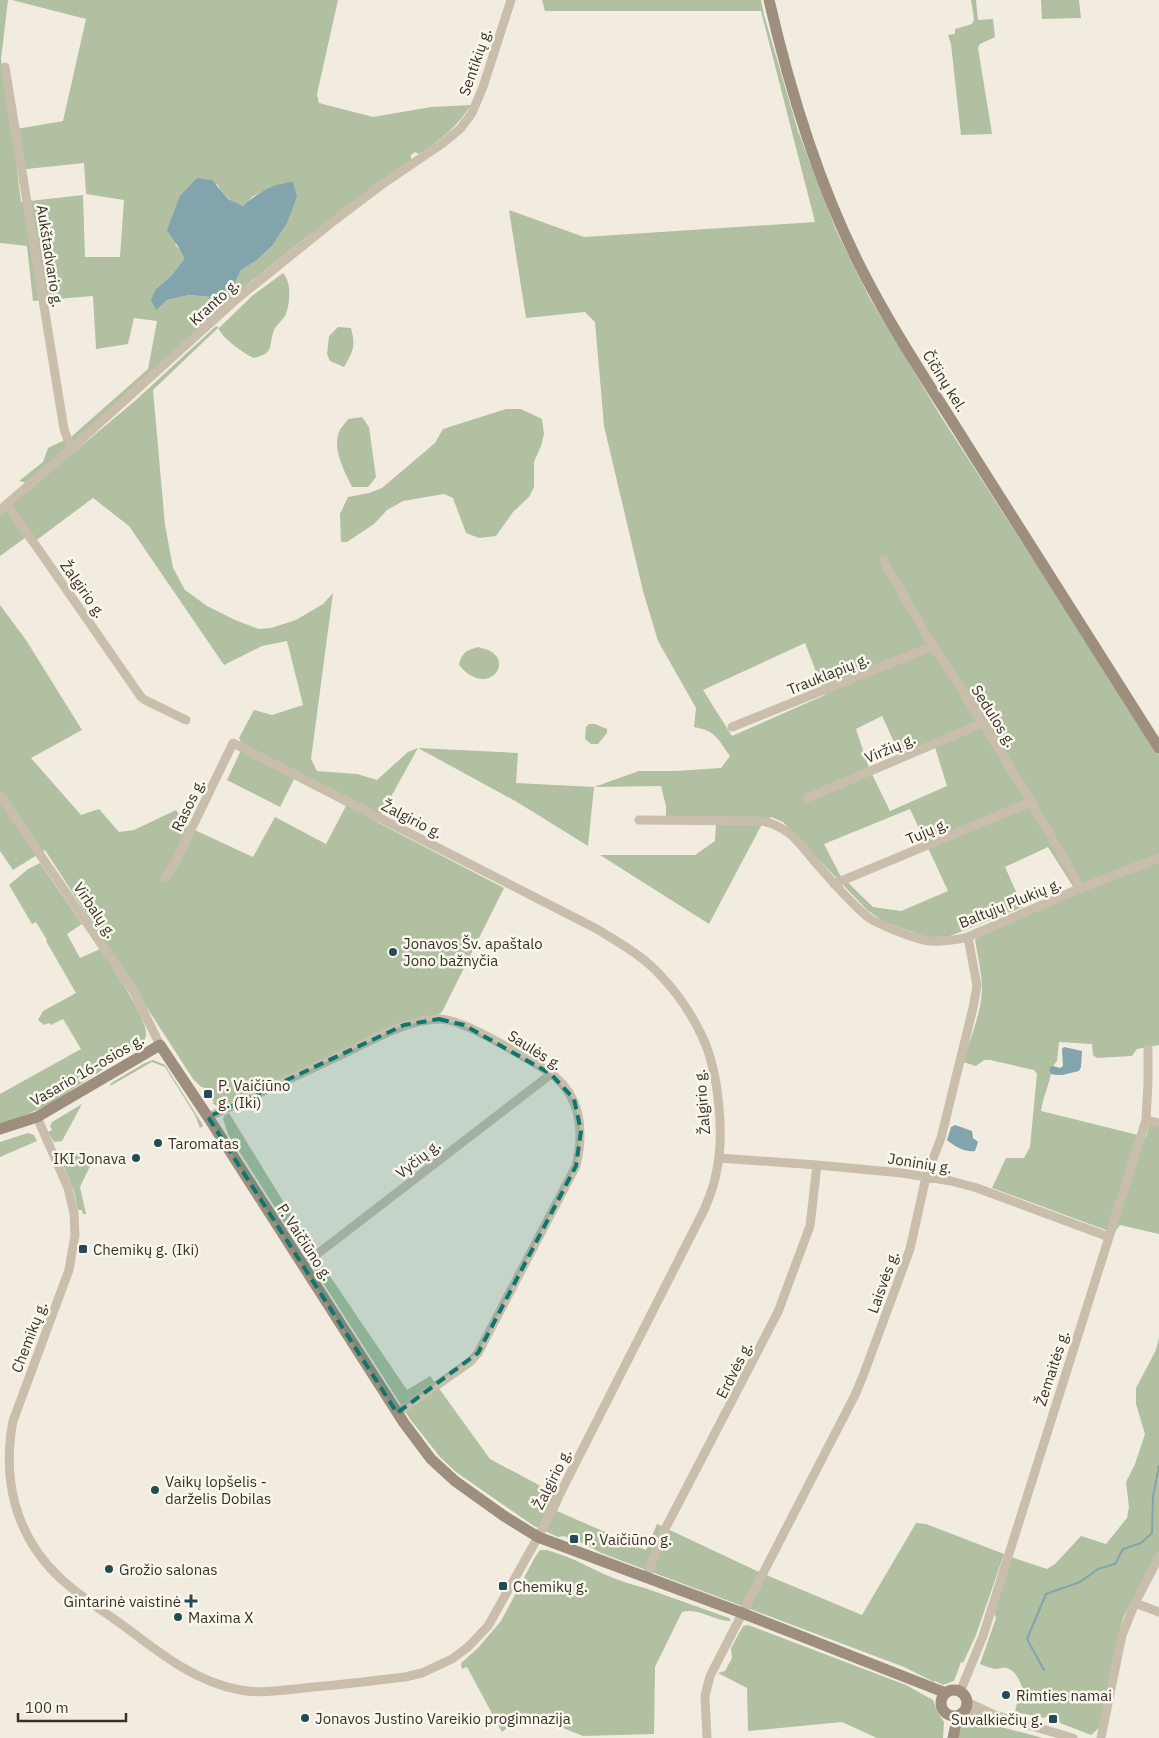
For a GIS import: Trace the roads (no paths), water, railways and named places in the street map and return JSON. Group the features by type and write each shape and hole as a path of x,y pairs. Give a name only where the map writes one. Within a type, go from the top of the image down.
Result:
{"main road":[{"name":"Čičinų kel.","path":"769,0 781,50 817,165 831,202 860,266 904,344 1159,748"},
{"name":"Vasario 16-osios g.","path":"0,1129 37,1117 160,1045"},
{"name":"P. Vaičiūno g.","path":"160,1045 397,1413 442,1470 473,1494 538,1537 742,1613 912,1680 944,1698"},
{"path":"951,1738 960,1711 965,1696 960,1692 950,1691 944,1698 942,1708 960,1711"}],"street":[{"name":"Sentikių g.","path":"460,129 472,113 483,87 511,0"},
{"name":"Aukštadvario g.","path":"5,67 64,429 71,449"},
{"name":"Kranto g.","path":"4,507 178,354 238,298 330,224 443,144 460,129"},
{"name":"Žalgirio g.","path":"4,507 141,697 186,720"},
{"name":"Sedulos g.","path":"883,560 933,646 983,723 1081,888"},
{"name":"Trauklapių g.","path":"732,727 933,646"},
{"name":"Viržių g.","path":"807,798 983,723"},
{"name":"Žalgirio g.","path":"233,744 595,928 630,948 662,976 690,1012 703,1037 712,1061 717,1090 719,1158 713,1188 704,1210 538,1537"},
{"name":"Rasos g.","path":"165,878 176,861 233,744"},
{"name":"Virbalų g.","path":"0,796 134,992 160,1045"},
{"name":"Tujų g.","path":"834,884 1031,802"},
{"name":"Baltųjų Plukių g.","path":"639,820 763,822 776,824 791,834 834,884 868,917 880,924 929,941 968,937 1081,888 1159,858"},
{"name":"Laisvės g.","path":"707,1738 705,1696 707,1685 742,1613 830,1445 863,1376 910,1249 926,1177 941,1138 973,1008 976,986 968,937"},
{"name":"Saulės g.","path":"208,1117 404,1026 439,1019 464,1025 543,1067 564,1086 574,1099 581,1131 580,1149 576,1166 478,1353 470,1362 397,1413"},
{"name":"Žemaitės g.","path":"960,1692 983,1636 1146,1120 1148,1049"},
{"name":"Vyčių g.","path":"302,1265 551,1074"},
{"name":"Chemikų g.","path":"37,1117 68,1188 74,1213 75,1235 69,1270 13,1421 9,1446 9,1463 14,1500 23,1527 37,1552 59,1578 143,1640 196,1676 242,1690 284,1690 406,1677 422,1673 452,1659 468,1647 488,1626 538,1537"},
{"path":"1146,1120 1159,1123"},
{"name":"Joninių g.","path":"719,1158 817,1165 951,1181 977,1188 1109,1237"},
{"name":"Erdvės g.","path":"646,1578 664,1531 778,1312 810,1226 817,1165"},
{"path":"1101,1738 1122,1635 1135,1603 1159,1557"},
{"path":"1135,1603 1159,1612"},
{"path":"960,1711 995,1715 1073,1738"}],"water":[{"path":"197,178 212,180 228,199 243,206 254,197 279,184 293,182 297,197 286,225 272,246 257,260 241,270 231,291 211,297 189,295 167,300 156,310 151,300 156,289 171,276 184,259 180,249 167,230 180,196"},
{"path":"1064,1047 1082,1051 1081,1067 1079,1071 1068,1074 1051,1074 1049,1071 1050,1067 1060,1068 1063,1066 1062,1049"},
{"path":"955,1125 972,1131 973,1138 978,1142 975,1151 960,1148 947,1140 951,1127"}],"waterway":[{"path":"1044,1670 1027,1639 1046,1594 1080,1582 1098,1569 1115,1564 1123,1549 1141,1543 1152,1533 1153,1496 1159,1466"}],"place":[{"name":"Jonavos Šv. apaštalo Jono bažnyčia","path":"393,952"},
{"name":"P. Vaičiūno g. (Iki)","path":"208,1094"},
{"name":"Taromatas","path":"158,1143"},
{"name":"IKI Jonava","path":"136,1158"},
{"name":"Chemikų g. (Iki)","path":"83,1249"},
{"name":"Vaikų lopšelis - darželis Dobilas","path":"155,1490"},
{"name":"P. Vaičiūno g.","path":"574,1539"},
{"name":"Grožio salonas","path":"109,1569"},
{"name":"Chemikų g.","path":"503,1586"},
{"name":"Gintarinė vaistinė","path":"191,1601"},
{"name":"Maxima X","path":"178,1617"},
{"name":"Rimties namai","path":"1006,1695"},
{"name":"Jonavos Justino Vareikio progimnazija","path":"305,1718"},
{"name":"Suvalkiečių g.","path":"1053,1719"}]}
